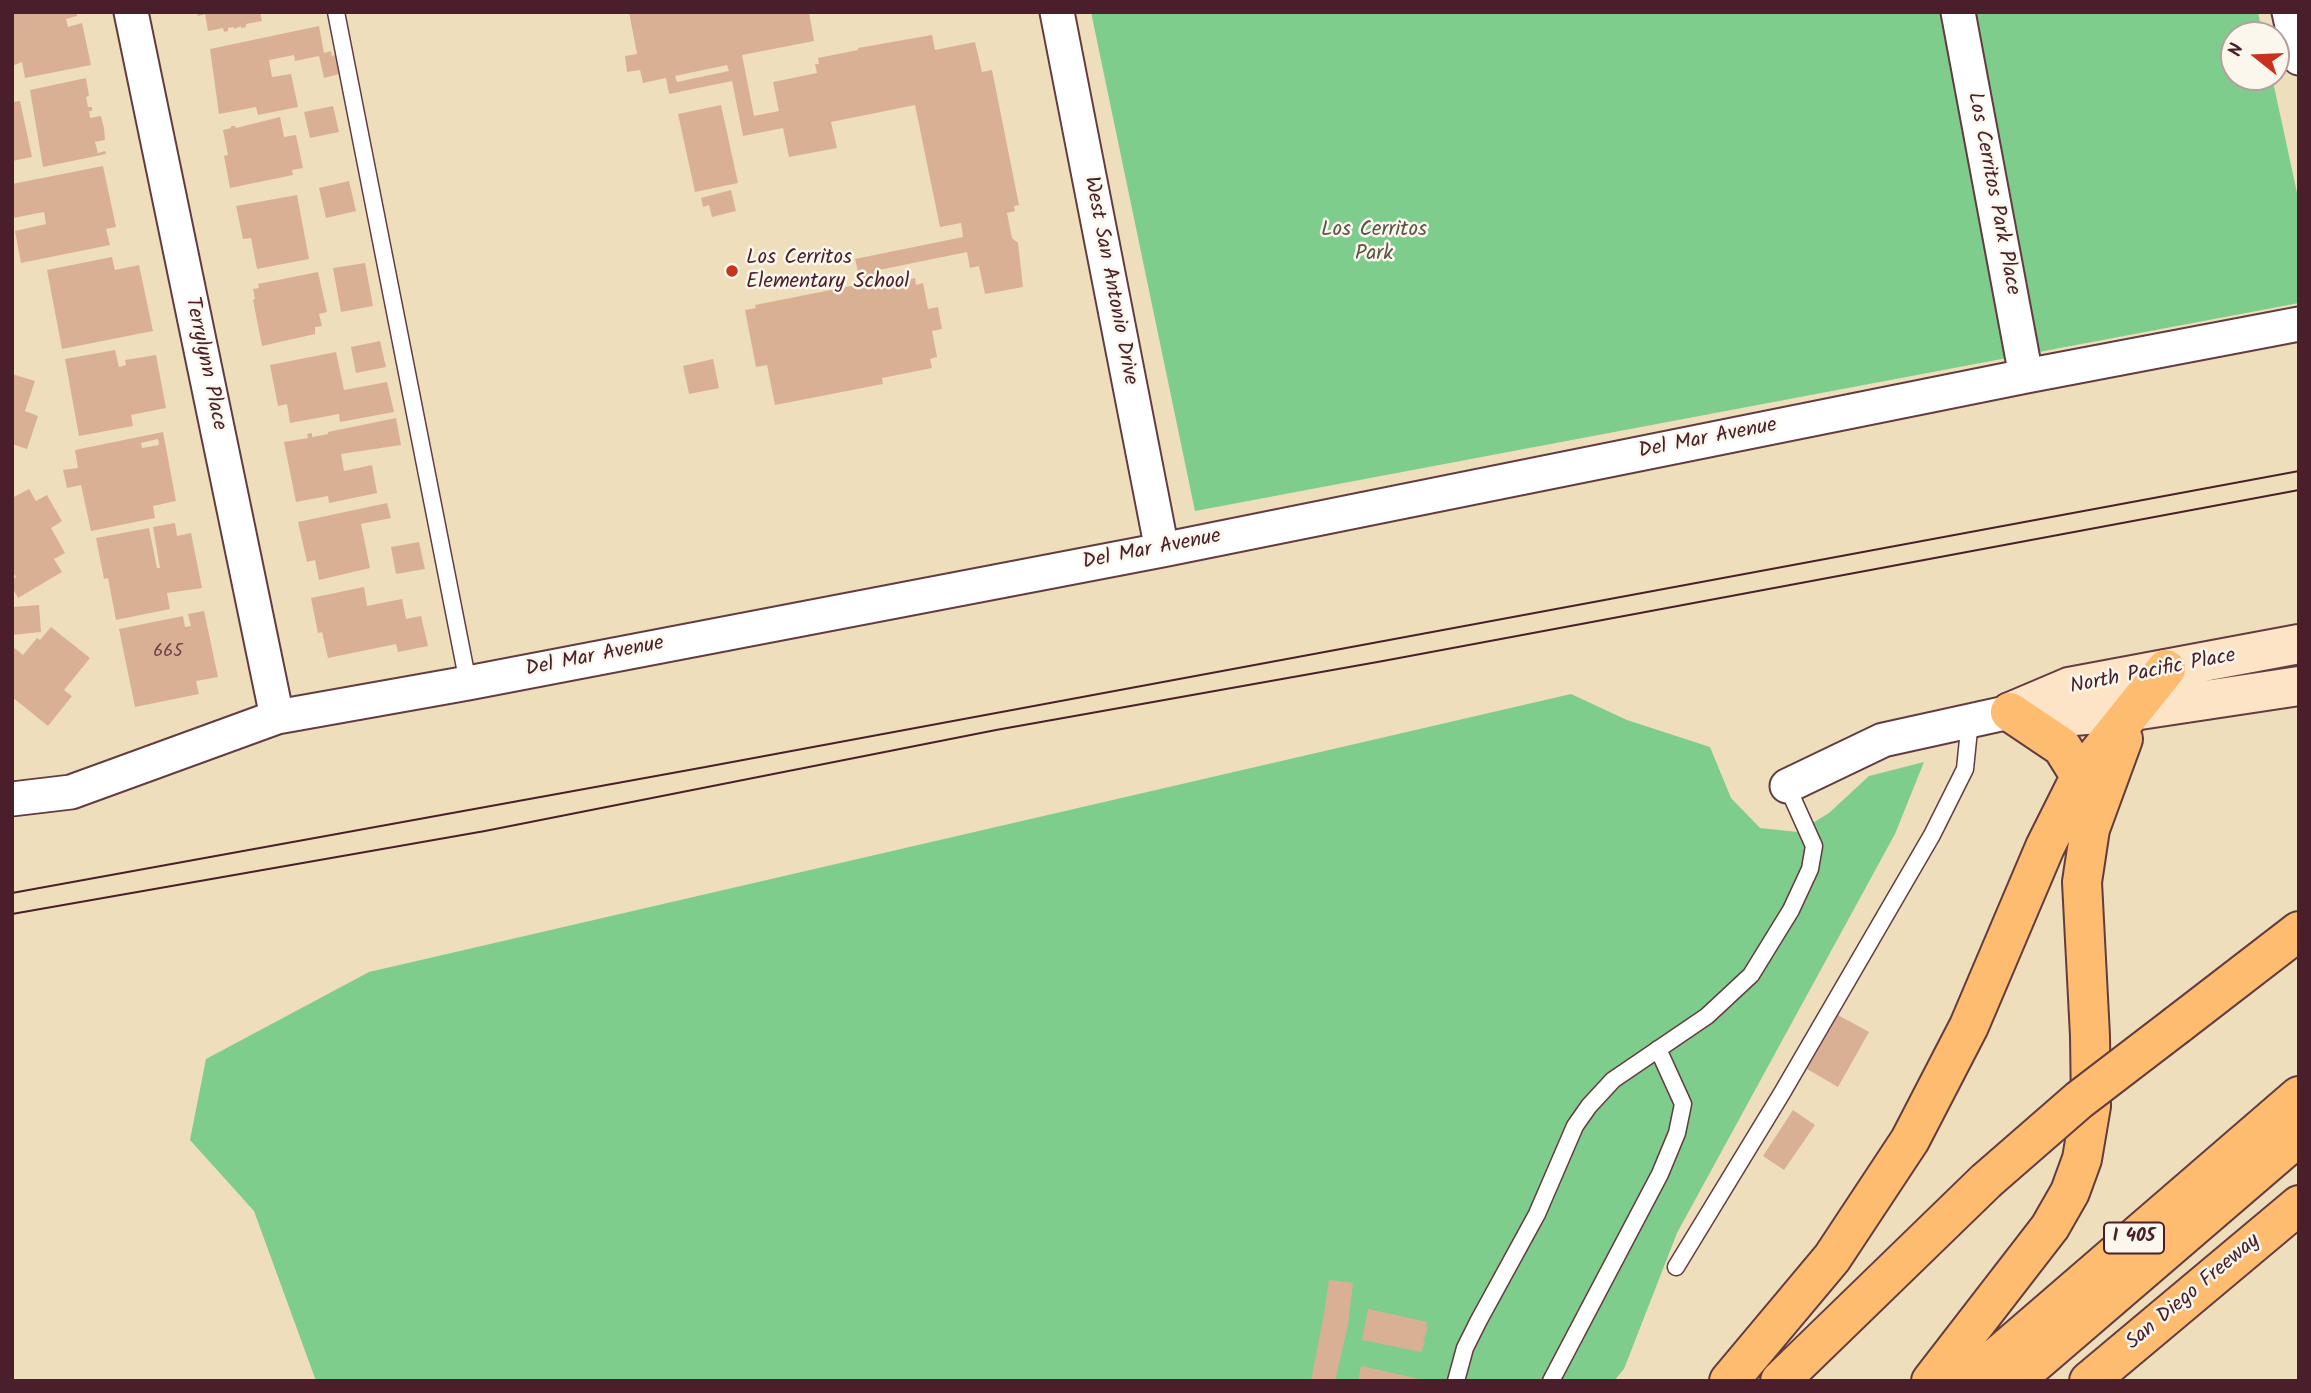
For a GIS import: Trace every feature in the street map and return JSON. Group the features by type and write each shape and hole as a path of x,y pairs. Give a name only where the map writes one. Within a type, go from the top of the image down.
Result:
{"highway":[{"path":"1729,1381 1832,1258 1910,1140 1969,1026 2045,847 2089,790 2133,711 2166,669"},
{"path":"1931,1381 2050,1227 2070,1192 2082,1159 2091,1107 2082,882 2090,829 2089,790 2062,747 2010,712"},
{"path":"1780,1381 1986,1181 2080,1100 2299,931"},
{"name":"I 405","path":"1969,1381 2299,1096"},
{"path":"2014,1381 2299,1136"},
{"path":"2045,1381 2299,1162"},
{"name":"San Diego Freeway","path":"2089,1381 2299,1205"}],"main road":[{"name":"North Pacific Place","path":"2010,712 2069,688 2299,644"},
{"name":"North Pacific Place","path":"2010,712 2074,716 2133,711 2299,687"}],"street":[{"name":"Terrylynn Place","path":"131,12 277,717"},
{"name":"West San Antonio Drive","path":"1057,12 1162,550"},
{"name":"Los Cerritos Park Place","path":"1958,12 2026,376"},
{"path":"2290,12 2299,58"},
{"name":"Del Mar Avenue","path":"12,799 71,792 277,717 1162,550 2026,376 2299,324"},
{"name":"North Pacific Place","path":"1787,786 1883,740 2010,712"}],"lane":[{"path":"336,12 468,683"},
{"path":"1676,1267 1782,1093 1932,835 1965,769 1970,720"},
{"path":"1456,1381 1465,1349 1537,1214 1575,1126 1589,1105 1613,1080 1707,1016 1751,975 1791,910 1810,869 1814,846 1787,786"},
{"path":"1551,1381 1660,1174 1677,1133 1683,1104 1658,1049"}],"green space":[{"name":"Los Cerritos Park","path":"1091,12 2258,12 2260,21 2220,21 2220,91 2275,91 2299,202 2299,303 1195,511"},
{"path":"1571,694 1627,720 1710,747 1731,798 1760,828 1798,832 1829,813 1869,776 1924,762 1895,834 1677,1233 1624,1369 1614,1381 316,1381 254,1211 190,1140 206,1059 369,972"}],"building":[{"path":"12,12 76,12 77,16 66,19 68,27 82,23 91,65 25,78 22,62 12,66"},
{"path":"197,12 260,12 262,21 246,24 246,27 228,28 228,31 224,32 223,28 208,31 205,14 198,16"},
{"path":"629,12 809,12 814,41 742,55 754,116 779,111 773,82 817,73 815,64 819,64 818,58 932,35 935,50 975,42 982,72 992,70 1019,205 1014,206 1015,211 1007,213 1012,238 1018,243 1023,287 985,294 979,266 970,268 967,252 874,271 878,286 915,278 916,285 923,283 928,309 938,307 942,329 932,331 937,357 930,359 932,368 882,378 883,384 775,405 767,365 756,367 745,310 756,308 755,305 861,284 855,259 963,237 961,223 940,227 915,105 831,122 837,148 789,157 783,128 743,136 732,81 669,94 666,78 643,83 640,70 627,72 625,56 637,54","holes":["727,65 729,71 677,82 675,76"]},
{"path":"319,26 324,53 331,51 332,56 335,55 339,74 324,78 319,56 295,61 294,55 269,60 272,77 291,74 298,107 258,115 256,107 219,114 210,49"},
{"path":"86,78 88,107 92,107 92,111 89,111 90,118 101,116 104,128 105,140 95,142 98,153 105,151 106,154 43,167 30,90"},
{"path":"20,101 32,157 12,161 12,102"},
{"path":"721,105 738,183 695,192 678,114"},
{"path":"333,106 339,132 310,138 304,112"},
{"path":"280,117 284,137 296,135 303,168 292,170 293,175 230,188 224,156 228,155 223,130 231,126 236,128"},
{"path":"103,166 116,227 106,229 110,245 21,263 15,231 46,224 44,212 13,218 12,184"},
{"path":"349,181 356,211 326,218 319,188"},
{"path":"731,190 736,211 712,217 709,205 703,207 701,198"},
{"path":"297,195 309,259 257,269 251,238 243,239 236,206"},
{"path":"112,257 115,270 139,265 153,331 62,349 47,270"},
{"path":"365,263 373,306 341,312 333,268"},
{"path":"318,272 327,312 319,314 322,326 315,327 315,334 262,346 253,289 259,288 258,284"},
{"path":"380,341 386,367 356,373 351,347"},
{"path":"115,350 119,367 126,365 125,360 156,355 166,408 131,415 133,426 79,436 65,359"},
{"path":"336,352 344,390 387,382 394,412 340,422 339,414 290,423 287,404 278,406 270,365"},
{"path":"713,359 719,388 689,394 683,366"},
{"path":"12,374 35,381 25,411 38,416 27,449 12,444"},
{"path":"396,418 401,445 341,454 344,471 372,465 377,493 329,503 328,496 296,502 284,442 308,438 307,434 312,433 312,437"},
{"path":"163,432 176,501 153,506 155,518 91,531 81,485 67,488 63,470 78,468 75,450","holes":["158,439 159,445 142,448 141,443"]},
{"path":"29,489 36,501 47,495 62,521 51,528 65,553 54,559 62,572 18,598 12,587 12,579 16,577 12,575 12,498"},
{"path":"387,503 391,518 361,524 370,568 319,580 315,560 307,562 298,522"},
{"path":"175,523 177,536 191,533 202,588 167,593 170,609 116,620 108,578 104,579 96,538 149,528 157,568 160,568 153,527"},
{"path":"419,542 425,569 396,574 391,547"},
{"path":"364,587 367,606 402,599 406,619 421,616 428,646 398,652 396,644 328,658 322,632 318,633 311,598"},
{"path":"39,605 41,632 12,635 12,607"},
{"path":"204,611 218,677 196,681 199,694 135,707 119,629 183,616 185,627 191,626 188,614"},
{"path":"51,627 90,658 64,690 72,696 48,726 12,697 12,646 23,655 37,638 40,640"},
{"path":"1838,1015 1869,1032 1838,1087 1807,1069"},
{"path":"1793,1110 1815,1125 1784,1170 1763,1156"},
{"path":"1329,1280 1353,1283 1348,1325 1335,1381 1311,1381 1324,1314"},
{"path":"1368,1309 1427,1322 1421,1352 1362,1340"},
{"path":"1361,1366 1424,1380 1424,1381 1358,1381"}],"tram line":[{"path":"12,893 2299,471"},
{"path":"12,914 485,831 996,730 1383,661 2299,490"}],"place":[{"name":"Los Cerritos Elementary School","path":"732,271"}]}
